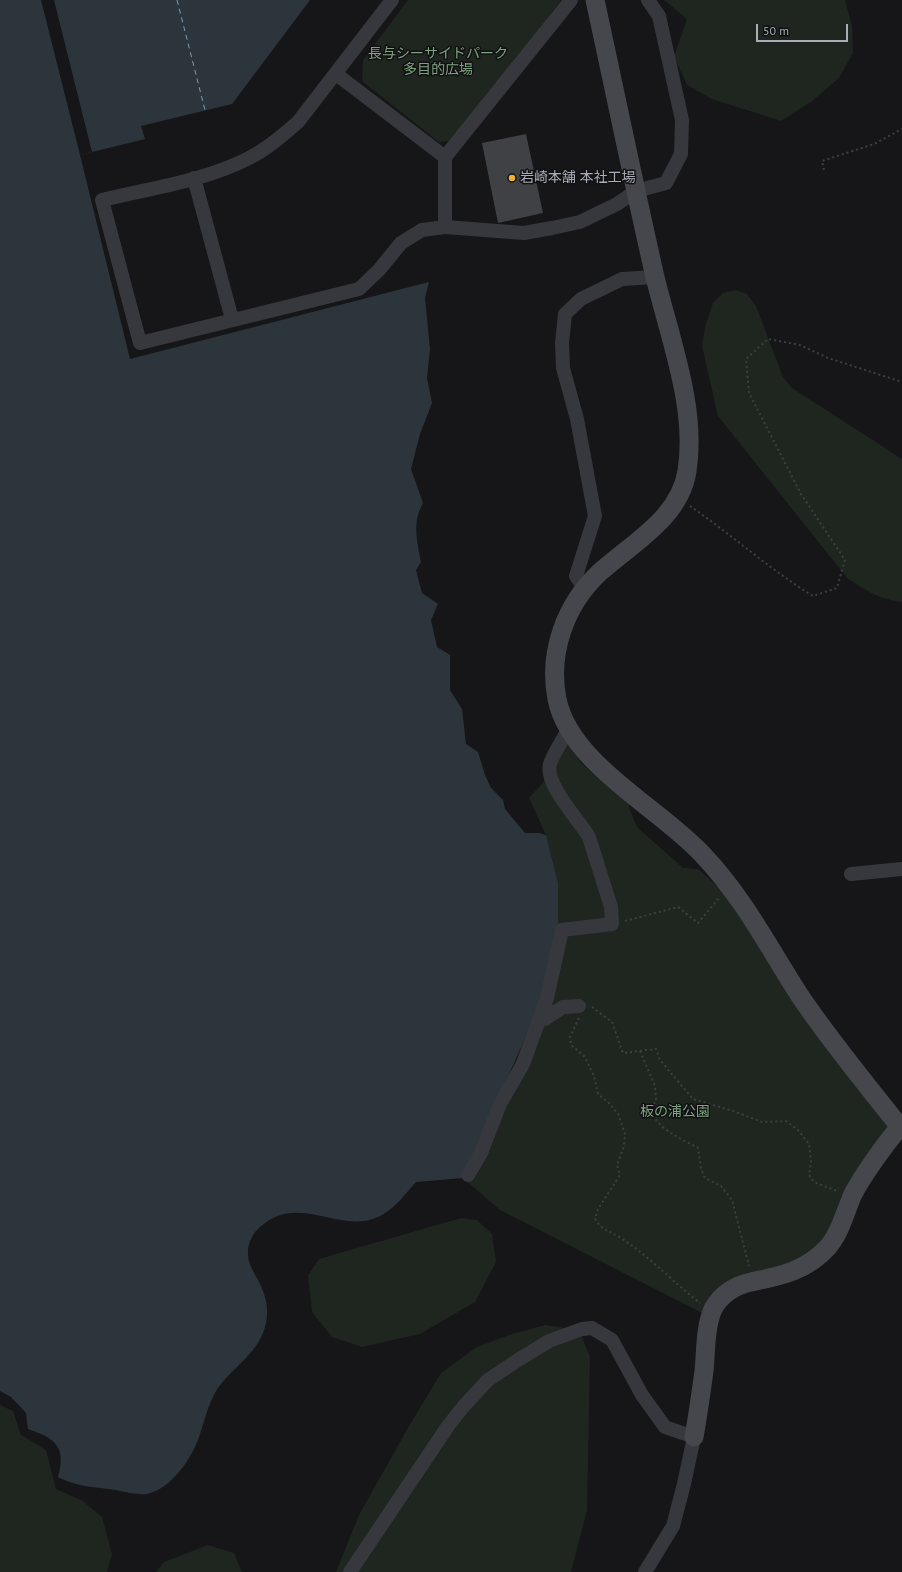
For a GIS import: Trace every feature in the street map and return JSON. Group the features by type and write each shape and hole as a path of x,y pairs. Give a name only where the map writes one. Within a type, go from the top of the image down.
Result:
{"street":[{"path":"392,0 298,122 280,138 250,158 194,178 102,200 140,342 359,289 379,270 401,243 422,230 445,227 524,233 531,232 580,222 617,204 636,191 666,183 681,154 682,120 659,16 648,0"},
{"path":"445,227 445,157 571,0"},
{"path":"595,0 636,191 690,422 688,465 684,487 658,524 597,575 577,601 560,632 554,678 558,701 569,728 590,758 681,832 704,855 750,915 827,1035 901,1126 854,1192 835,1238 827,1248 811,1262 797,1271 741,1284 722,1296 713,1309 708,1327 701,1393 694,1437 673,1526 645,1572"},
{"path":"336,74 445,157"},
{"path":"194,178 232,319"},
{"path":"585,589 576,576 595,516 577,419 563,368 562,343 565,314 582,299 622,279 656,277"},
{"path":"468,1175 481,1153 500,1104 523,1064 546,998 562,930 612,924 612,906 589,837 584,828 566,807 551,779 549,766 569,728"},
{"path":"852,874 902,869"},
{"path":"546,998 545,1019 563,1007 579,1006"},
{"path":"350,1572 448,1426 463,1407 488,1380 549,1341 582,1329 592,1328 612,1340 642,1395 665,1426 694,1437"}],"path":[{"path":"824,170 822,162 874,144 902,129"},
{"path":"678,497 719,526 785,579 813,596 837,588 845,560 801,494 749,393 746,359 768,339 800,345 828,358 902,382"},
{"path":"612,924 678,907 698,923 729,886"},
{"path":"713,1309 702,1305 667,1277 647,1256 619,1237 600,1227 595,1218 598,1209 620,1175 617,1165 624,1146 625,1134 618,1114 610,1104 598,1094 594,1076 585,1057 572,1045 570,1036 581,1014 579,1006 591,1006 612,1022 623,1053 656,1048 660,1060 693,1099 733,1111 762,1122 786,1121 798,1130 809,1144 812,1162 809,1175 814,1182 836,1191 840,1187"},
{"path":"640,1051 655,1086 656,1101 650,1109 653,1117 665,1130 698,1148 701,1168 705,1178 721,1186 732,1200 750,1266 741,1284"}],"green space":[{"name":"長与シーサイドパーク 多目的広場","path":"408,0 561,0 456,140 439,142 362,81 363,60"},
{"path":"664,0 845,0 852,26 853,53 839,78 811,102 781,121 712,99 687,85 674,57 687,19"},
{"path":"735,290 747,294 756,306 783,377 792,388 902,459 902,602 880,597 848,579 718,416 702,346 705,327 713,303 723,293"},
{"name":"板の浦公園","path":"568,740 585,767 627,797 630,810 637,827 683,868 698,869 723,891 889,1126 828,1235 806,1259 765,1275 706,1315 500,1210 463,1178 520,1051 546,835 529,798 550,775"},
{"path":"461,1218 477,1220 492,1234 496,1262 475,1302 420,1334 362,1347 332,1337 312,1312 308,1275 319,1259"},
{"path":"545,1325 579,1330 590,1357 587,1510 571,1572 336,1572 359,1515 409,1426 441,1373 477,1347 509,1335"},
{"path":"0,1405 13,1411 21,1435 46,1450 56,1489 83,1501 102,1517 112,1554 107,1572 0,1572"},
{"path":"208,1545 234,1553 242,1572 156,1572 164,1562"}],"shaded area":[{"path":"0,0 310,0 232,104 141,126 145,139 80,155 130,359 429,282 425,298 430,349 427,378 432,403 420,434 411,469 423,503 417,517 416,524 421,562 416,570 422,593 438,604 431,620 437,647 450,655 450,690 462,709 466,744 478,752 485,775 491,788 503,800 505,809 525,833 539,833 546,835 558,883 558,923 553,952 538,1009 463,1178 416,1182 399,1201 384,1214 363,1221 347,1221 301,1213 286,1214 271,1219 256,1231 250,1241 248,1256 252,1269 262,1287 266,1303 267,1319 261,1337 250,1353 216,1391 197,1443 180,1471 164,1486 146,1494 135,1494 86,1486 72,1483 58,1477 61,1458 60,1451 56,1445 52,1440 45,1436 28,1429 26,1413 11,1397 0,1391"}],"pier":[{"path":"41,0 54,0 92,152 80,155"}],"building":[{"name":"岩崎本舗 本社工場","path":"526,134 543,213 498,223 482,143"}],"ferry route":[{"path":"177,0 205,110"}],"place":[{"name":"岩崎本舗 本社工場","path":"512,178"}]}
